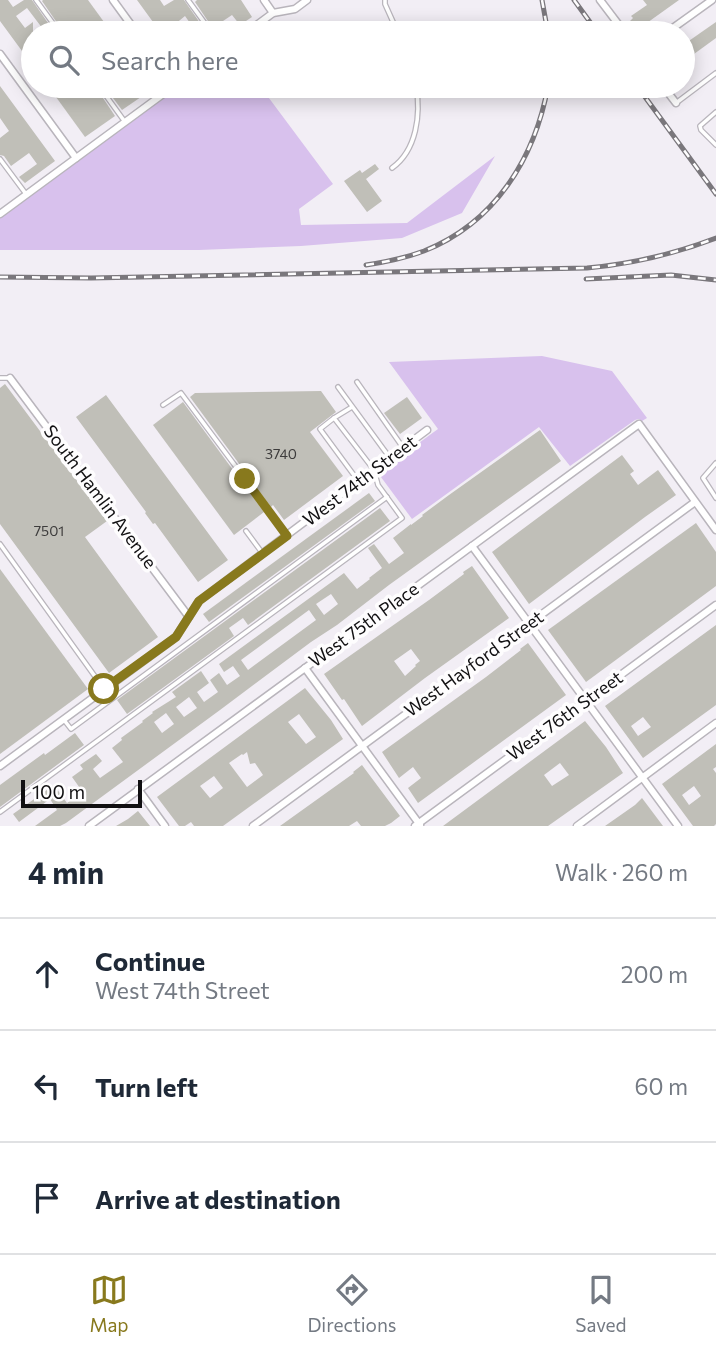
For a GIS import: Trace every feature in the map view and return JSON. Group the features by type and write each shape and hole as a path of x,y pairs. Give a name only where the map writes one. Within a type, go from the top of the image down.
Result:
{"street":[{"path":"113,0 128,21"},
{"path":"264,0 273,13"},
{"path":"262,21 273,13 295,9 307,0"},
{"path":"683,21 712,0"},
{"path":"604,1 617,21"},
{"path":"0,54 21,83"},
{"path":"32,98 76,158"},
{"path":"0,214 158,98"},
{"path":"672,98 676,103"},
{"name":"South Hamlin Avenue","path":"10,378 189,617"},
{"name":"West 75th Place","path":"89,826 639,425 695,502"},
{"name":"West 74th Street","path":"0,766 176,637 199,601 427,430"},
{"path":"695,502 716,530"},
{"name":"West Hayford Street","path":"253,826 695,502"},
{"path":"472,546 678,826"},
{"name":"West 76th Street","path":"418,825 716,605"},
{"path":"305,668 418,825"},
{"path":"577,826 716,723"},
{"path":"138,789 165,826"}],"lane":[{"path":"36,0 51,21"},
{"path":"188,0 203,21"},
{"path":"385,0 393,21"},
{"path":"695,89 716,73"},
{"path":"108,98 125,122"},
{"path":"392,168 414,139 418,116 417,98"},
{"path":"676,103 683,98"},
{"path":"716,112 700,126 716,145"},
{"path":"0,159 26,194"},
{"path":"0,378 10,378"},
{"path":"357,382 404,449"},
{"path":"338,387 390,458"},
{"path":"163,405 181,393 287,536"},
{"path":"352,407 320,429 359,482"},
{"path":"0,812 402,518 378,485 374,470 334,418"},
{"path":"716,463 703,478 716,498"},
{"path":"63,719 71,729 387,498"},
{"path":"246,531 262,554"},
{"path":"0,544 104,689"}],"shaded area":[{"path":"162,98 269,98 333,184 299,209 301,225 407,223 495,156 462,213 402,238 199,250 0,250 0,216"},
{"path":"542,356 612,371 647,418 642,421 635,420 570,466 539,427 412,519 378,473 438,429 389,362"}],"building":[{"path":"0,0 8,0 13,7 24,0 32,0 47,21 37,21 27,8 16,16 21,23 21,50 0,21"},
{"path":"88,0 103,21 56,21 42,1"},
{"path":"137,0 160,0 164,6 174,0 184,0 199,21 189,21 185,16 179,21 152,21"},
{"path":"241,0 252,17 246,21 237,21 232,15 223,21 208,21 195,2"},
{"path":"643,0 679,0 650,21 630,21 633,18 631,16 647,5"},
{"path":"716,22 716,38 695,53 695,37"},
{"path":"0,86 55,161 25,183 19,177 37,164 29,153 11,166 4,156 0,155 0,138 9,131 0,118"},
{"path":"57,98 103,98 115,116 85,137"},
{"path":"113,98 140,98 122,110"},
{"path":"375,164 379,169 366,179 382,201 367,212 344,181"},
{"path":"5,384 107,521 85,537 158,637 109,673 0,524 0,388"},
{"path":"321,391 336,412 310,432 343,476 284,520 273,505 271,507 190,397 195,393"},
{"path":"106,395 228,560 198,582 76,417"},
{"path":"407,397 422,418 400,434 384,413"},
{"path":"183,402 264,512 234,535 153,425"},
{"path":"540,430 561,461 66,823 60,826 35,826 57,810 50,799 19,822 13,814 54,785 67,803 82,791 72,777 83,769 80,765 96,754 102,761 93,769 100,778 123,762 112,748 152,712 176,697 172,692 201,671 209,683 197,692 204,702 218,692 210,680 219,673 227,685 240,676 233,666 224,672 219,664 344,573 357,589 382,568 368,548 374,544 389,564 404,553 393,538","holes":["331,594 338,604 324,615 316,604","309,610 316,620 248,670 241,660","189,697 197,708 184,717 176,707","166,713 174,724 162,733 154,722"]},
{"path":"622,455 634,471 630,474 638,485 658,470 676,495 529,604 492,552"},
{"path":"369,493 375,501 209,622 203,614"},
{"path":"380,508 390,521 248,625 243,618 229,628 234,636 127,714 117,700"},
{"path":"696,523 716,552 716,586 586,682 548,630"},
{"path":"472,566 509,618 362,726 324,674 429,600 464,574 463,572","holes":["411,649 420,661 405,676 394,661"]},
{"path":"0,569 88,689 0,754"},
{"path":"716,625 716,705 643,758 605,706","holes":["643,717 651,727 638,736 631,726"]},
{"path":"528,643 566,695 418,803 408,788 421,778 413,767 399,778 382,752 486,677"},
{"path":"305,688 343,739 223,826 194,826 191,822 179,826 157,797","holes":["299,714 316,737 306,744 288,722","247,752 250,764 255,763 263,775 247,787 229,763","214,776 223,788 210,798 200,786"]},
{"path":"585,721 623,773 548,826 443,826","holes":["560,763 569,775 552,786 544,775"]},
{"path":"75,733 84,745 0,807 0,785"},
{"path":"716,744 716,767 713,769 716,773 716,824 693,826 662,784","holes":["694,786 701,796 689,805 682,795"]},
{"path":"362,765 400,816 391,823 385,826 361,826 357,821 349,826 280,826 354,773"},
{"path":"642,798 663,826 605,826 635,805"},
{"path":"138,811 150,826 116,826 128,819"}],"railway":[{"path":"542,0 546,21"},
{"path":"574,0 589,21"},
{"path":"366,265 424,251 472,224 508,185 522,162 533,138 545,98"},
{"path":"646,98 716,194"},
{"path":"0,277 91,278 587,268 653,258 716,238"},
{"path":"586,279 671,275 716,280"}],"route":[{"path":"104,689 176,637 199,601 287,536 245,479"}]}
